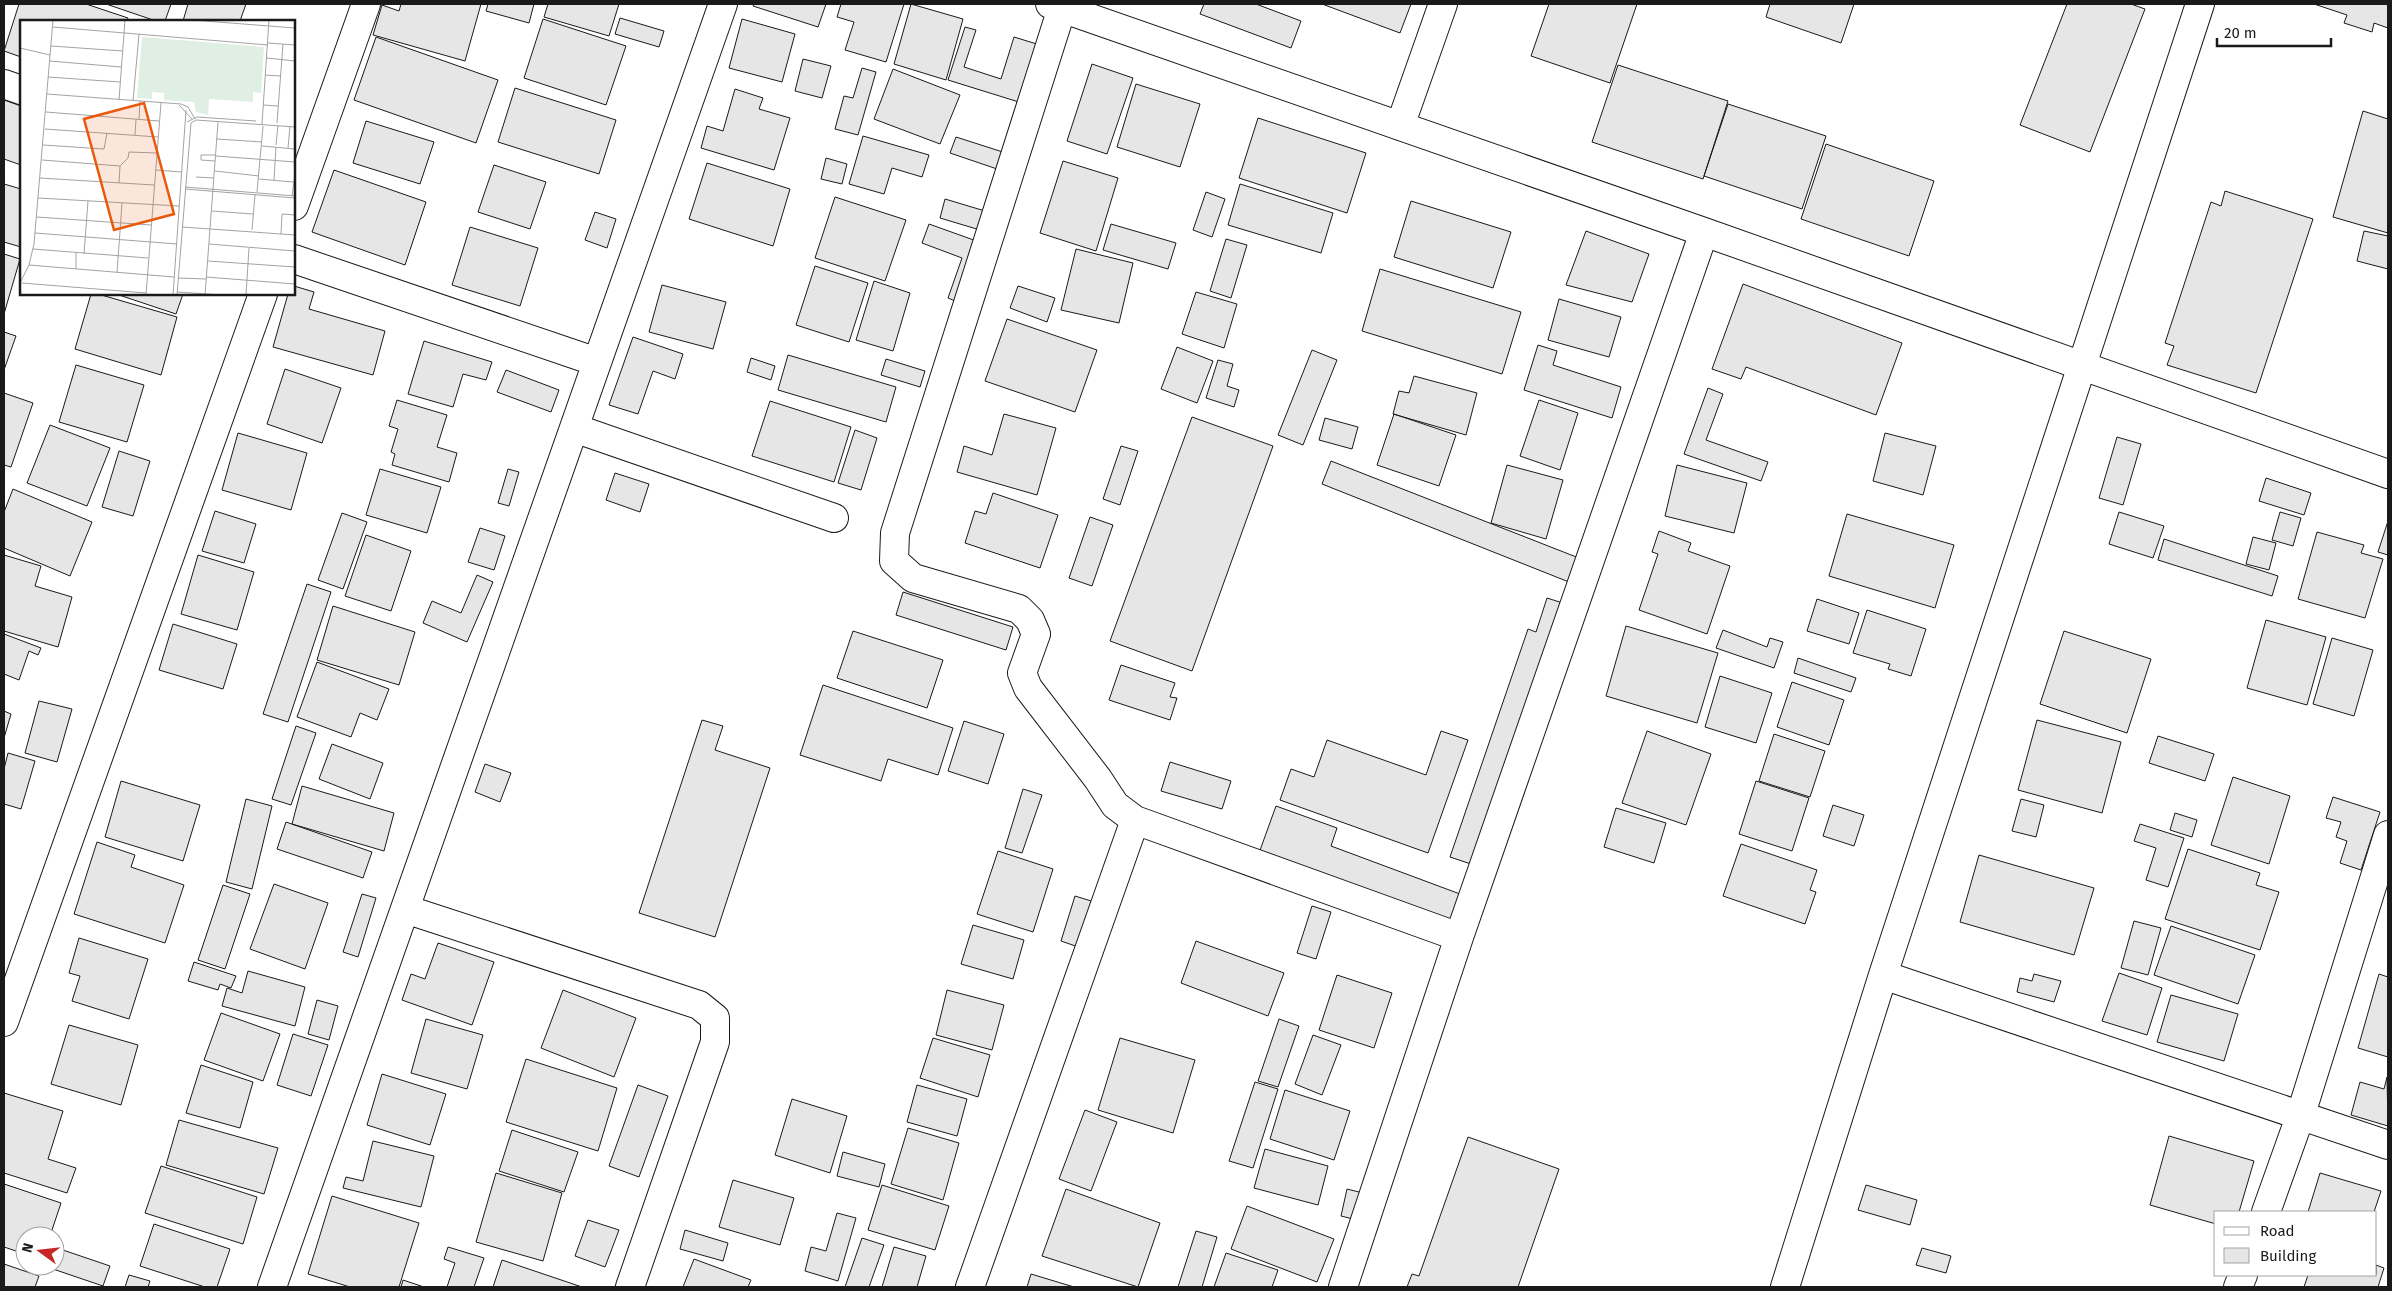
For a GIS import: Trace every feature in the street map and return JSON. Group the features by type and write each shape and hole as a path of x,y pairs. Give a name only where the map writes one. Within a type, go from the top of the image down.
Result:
{"street":[{"path":"296,190 366,4"},
{"path":"272,1287 723,4"},
{"path":"1400,126 1443,4"},
{"path":"1785,1287 1883,974 2200,4"},
{"path":"1459,937 1135,820 1115,805 1098,779 1028,688 1022,673 1036,634 1030,620 1019,609 913,578 894,561 895,533 1056,6 1704,232 2388,474"},
{"path":"4,84 20,90"},
{"path":"1343,1287 1459,937 1704,232"},
{"path":"295,259 597,362"},
{"path":"4,1022 263,295"},
{"path":"574,428 834,518"},
{"path":"970,1287 1135,820"},
{"path":"2266,1211 2301,1114 2388,835"},
{"path":"405,909 699,1005 715,1018 715,1042 630,1287"},
{"path":"1883,974 2388,1145"}],"building":[{"path":"19,4 86,4 128,18 127,20 20,20 20,57 4,51"},
{"path":"106,4 171,4 165,20 153,20"},
{"path":"188,4 246,4 240,20 183,20"},
{"path":"401,4 481,4 465,61 373,35 382,5 399,11"},
{"path":"488,4 534,4 529,23 486,11"},
{"path":"548,4 619,4 609,36 544,17"},
{"path":"754,4 826,4 818,27 753,6"},
{"path":"841,4 904,4 886,62 845,50 854,22 837,17"},
{"path":"911,4 963,19 946,80 894,64"},
{"path":"1204,4 1256,4 1301,21 1291,48 1200,14"},
{"path":"1322,4 1411,4 1400,33"},
{"path":"1549,4 1637,4 1610,83 1531,56"},
{"path":"1770,4 1854,4 1841,43 1766,17"},
{"path":"2067,4 2131,4 2145,9 2090,152 2020,125"},
{"path":"2314,4 2388,4 2388,28 2374,23 2372,32 2344,23 2347,15"},
{"path":"620,18 664,31 659,47 615,34"},
{"path":"543,19 626,46 606,105 524,78"},
{"path":"742,19 795,34 782,82 729,68"},
{"path":"965,27 976,30 964,67 1001,79 1014,37 1040,45 1022,103 948,80"},
{"path":"376,37 498,80 476,143 354,100"},
{"path":"803,59 831,66 822,98 795,91"},
{"path":"1092,64 1133,78 1107,154 1067,141"},
{"path":"1618,65 1728,101 1703,179 1592,142"},
{"path":"862,68 876,72 858,135 835,129 844,96 853,98"},
{"path":"893,69 960,95 940,144 874,119"},
{"path":"1136,84 1200,104 1180,167 1117,147"},
{"path":"515,88 616,120 599,174 498,142"},
{"path":"735,89 763,98 759,109 790,118 774,170 701,148 707,126 723,131"},
{"path":"4,100 20,106 20,165 4,159"},
{"path":"1728,104 1826,136 1802,209 1704,176"},
{"path":"2363,111 2388,119 2388,233 2333,217"},
{"path":"1258,118 1366,153 1347,213 1239,178"},
{"path":"366,121 434,142 420,184 353,163"},
{"path":"863,136 929,155 922,177 892,168 884,194 849,184"},
{"path":"956,137 1009,154 1003,171 950,153"},
{"path":"1826,144 1934,181 1909,256 1801,219"},
{"path":"826,158 847,164 842,184 821,179"},
{"path":"1063,161 1118,178 1096,251 1040,233"},
{"path":"707,163 790,189 773,246 689,219"},
{"path":"494,165 546,182 530,229 478,212"},
{"path":"334,170 426,202 405,265 312,232"},
{"path":"4,184 20,189 20,247 4,242"},
{"path":"1240,184 1333,213 1321,253 1228,225"},
{"path":"2225,191 2313,219 2256,393 2167,365 2174,346 2165,343 2211,202 2221,206"},
{"path":"1206,192 1225,199 1212,237 1193,230"},
{"path":"835,197 906,220 885,281 815,258"},
{"path":"945,199 985,211 980,230 940,218"},
{"path":"1411,201 1511,232 1493,288 1394,257"},
{"path":"595,212 616,219 607,248 585,240"},
{"path":"929,224 982,243 960,303 948,298 962,258 922,243"},
{"path":"1111,224 1176,243 1168,269 1103,250"},
{"path":"470,227 538,248 520,306 452,285"},
{"path":"1586,231 1649,254 1632,302 1566,285"},
{"path":"2364,231 2388,236 2388,269 2357,261"},
{"path":"1226,239 1247,245 1231,298 1210,291"},
{"path":"1076,249 1133,263 1119,323 1061,310"},
{"path":"4,254 20,259 4,314"},
{"path":"815,266 868,283 849,342 796,325"},
{"path":"1380,269 1521,312 1502,374 1362,331"},
{"path":"874,281 910,293 893,351 856,340"},
{"path":"1743,284 1902,343 1876,415 1746,367 1741,379 1712,369"},
{"path":"662,285 726,302 713,349 649,332"},
{"path":"295,286 314,292 309,309 385,331 373,375 273,347 288,295 295,295"},
{"path":"1018,286 1055,298 1047,322 1010,308"},
{"path":"1196,292 1237,304 1224,348 1182,334"},
{"path":"91,295 101,295 177,317 161,375 75,349"},
{"path":"119,295 183,295 176,314"},
{"path":"1559,299 1621,317 1609,357 1548,340"},
{"path":"1007,319 1097,350 1075,412 985,381"},
{"path":"4,332 16,336 4,370"},
{"path":"633,337 683,354 675,379 653,371 638,414 609,405"},
{"path":"424,341 492,362 486,380 463,374 453,407 408,394"},
{"path":"1538,345 1557,351 1553,365 1621,387 1612,418 1524,390"},
{"path":"1177,347 1213,361 1197,403 1161,389"},
{"path":"1312,350 1337,360 1303,445 1278,435"},
{"path":"788,355 896,387 886,422 778,390"},
{"path":"751,358 775,366 771,380 747,372"},
{"path":"886,359 925,371 920,387 881,375"},
{"path":"1218,360 1233,364 1227,386 1239,390 1234,407 1206,398"},
{"path":"76,365 144,385 127,442 59,422"},
{"path":"285,369 341,388 322,443 267,424"},
{"path":"506,370 559,390 551,412 497,392"},
{"path":"1414,376 1477,393 1466,435 1393,414 1399,391 1409,393"},
{"path":"1708,388 1723,394 1706,440 1768,462 1761,481 1684,454"},
{"path":"4,393 33,403 11,467 4,465"},
{"path":"397,400 447,415 437,447 457,453 449,482 392,465 395,454 391,452 398,429 389,426"},
{"path":"1539,400 1578,413 1560,470 1520,456"},
{"path":"770,401 851,427 834,482 752,456"},
{"path":"1004,414 1056,428 1037,495 957,472 964,446 992,455"},
{"path":"1394,414 1456,435 1439,486 1377,465"},
{"path":"1192,417 1273,446 1192,671 1110,641"},
{"path":"1325,418 1358,427 1352,449 1319,440"},
{"path":"50,425 110,448 87,506 27,483"},
{"path":"855,430 877,438 861,490 838,483"},
{"path":"238,433 307,453 291,510 222,490"},
{"path":"1885,433 1936,446 1923,495 1873,481"},
{"path":"2117,437 2141,444 2123,505 2099,498"},
{"path":"1121,446 1138,451 1120,505 1103,499"},
{"path":"119,451 150,461 133,516 102,507"},
{"path":"1331,461 1584,560 1574,584 1322,484"},
{"path":"1507,465 1563,480 1546,539 1491,523"},
{"path":"1677,465 1747,483 1734,533 1665,516"},
{"path":"380,469 441,487 427,533 366,515"},
{"path":"508,469 519,472 509,506 498,503"},
{"path":"615,473 649,484 640,512 606,500"},
{"path":"2266,478 2311,493 2304,515 2259,501"},
{"path":"13,489 92,522 70,576 4,548 4,512"},
{"path":"993,493 1058,515 1040,568 965,543 975,511 986,514"},
{"path":"215,511 256,524 244,563 202,551"},
{"path":"2119,512 2164,526 2153,558 2109,544"},
{"path":"2280,512 2301,518 2293,546 2272,540"},
{"path":"342,513 367,522 343,589 318,580"},
{"path":"1847,514 1954,545 1935,608 1829,576"},
{"path":"1090,517 1113,525 1092,586 1069,578"},
{"path":"2388,521 2388,555 2378,552"},
{"path":"480,528 505,536 494,570 468,562"},
{"path":"1659,531 1691,543 1688,551 1730,566 1707,634 1639,610 1658,554 1652,552"},
{"path":"2317,532 2364,545 2361,553 2383,559 2365,618 2298,599"},
{"path":"366,535 411,551 391,611 345,596"},
{"path":"2253,537 2276,543 2269,570 2246,564"},
{"path":"2164,539 2278,576 2272,596 2158,560"},
{"path":"4,555 41,566 35,586 72,597 58,647 4,631"},
{"path":"198,555 254,572 237,630 181,614"},
{"path":"477,575 493,582 467,642 423,623 432,601 461,613"},
{"path":"307,584 331,592 288,722 263,714"},
{"path":"903,592 1013,627 1006,650 896,615"},
{"path":"1547,598 1569,605 1480,867 1450,857 1528,629 1536,632"},
{"path":"1817,599 1859,613 1849,644 1807,631"},
{"path":"333,606 415,632 399,685 317,660"},
{"path":"1867,610 1926,629 1911,676 1888,669 1890,664 1853,653"},
{"path":"2266,620 2326,637 2307,705 2247,688"},
{"path":"173,624 237,644 223,689 159,670"},
{"path":"1626,626 1718,653 1697,723 1606,696"},
{"path":"1723,630 1767,647 1770,638 1783,642 1774,668 1716,648"},
{"path":"853,631 943,660 927,708 837,678"},
{"path":"2064,631 2151,659 2127,733 2040,704"},
{"path":"4,634 41,648 38,655 29,651 19,680 4,674"},
{"path":"2332,638 2373,650 2354,716 2313,704"},
{"path":"1798,658 1856,678 1851,692 1794,673"},
{"path":"317,662 389,689 377,720 360,713 351,737 297,717"},
{"path":"1121,665 1175,683 1170,697 1177,698 1170,720 1109,700"},
{"path":"1720,676 1772,693 1756,743 1705,727"},
{"path":"1792,682 1844,700 1829,745 1777,727"},
{"path":"823,685 953,728 938,775 888,759 881,781 800,755"},
{"path":"39,701 72,709 57,762 25,753"},
{"path":"4,711 11,714 4,738"},
{"path":"702,720 723,726 715,750 770,768 715,937 639,913"},
{"path":"2037,720 2121,742 2102,813 2018,790"},
{"path":"964,721 1004,734 988,784 948,771"},
{"path":"296,726 316,733 291,805 272,799"},
{"path":"1441,731 1468,740 1428,853 1280,800 1291,769 1314,777 1327,740 1426,775"},
{"path":"1647,731 1711,754 1686,825 1622,803"},
{"path":"1774,734 1825,751 1810,797 1759,781"},
{"path":"2158,736 2214,754 2205,781 2149,763"},
{"path":"332,744 383,763 370,799 319,779"},
{"path":"8,753 35,761 21,809 4,804 4,769"},
{"path":"1170,762 1231,781 1222,809 1161,791"},
{"path":"485,764 511,773 500,802 475,792"},
{"path":"2233,777 2290,796 2269,864 2211,845"},
{"path":"121,781 200,805 183,861 105,837"},
{"path":"1756,781 1809,798 1792,851 1739,834"},
{"path":"302,786 394,813 384,851 292,824"},
{"path":"1023,789 1042,795 1022,853 1005,848"},
{"path":"2333,797 2380,812 2361,870 2340,863 2347,841 2336,837 2341,822 2326,818"},
{"path":"246,799 272,806 252,889 226,882"},
{"path":"2021,799 2044,805 2036,837 2012,831"},
{"path":"1833,805 1864,815 1854,846 1823,836"},
{"path":"1276,806 1337,828 1331,846 1460,894 1450,922 1259,853"},
{"path":"1616,808 1666,823 1654,863 1604,847"},
{"path":"2175,813 2197,820 2192,837 2170,830"},
{"path":"286,822 372,852 363,878 277,849"},
{"path":"2140,824 2184,838 2168,887 2146,880 2156,848 2134,841"},
{"path":"97,842 135,855 131,867 184,885 165,943 74,914"},
{"path":"1741,844 1817,870 1810,890 1816,892 1805,924 1723,896"},
{"path":"2188,849 2260,873 2256,885 2279,892 2260,950 2165,919"},
{"path":"998,851 1053,869 1033,932 977,914"},
{"path":"1979,855 2094,888 2074,955 1960,922"},
{"path":"274,884 328,903 305,969 250,949"},
{"path":"223,885 250,894 225,969 198,960"},
{"path":"362,894 376,898 358,957 343,952"},
{"path":"1075,896 1101,904 1087,950 1061,941"},
{"path":"1312,906 1331,912 1316,959 1297,953"},
{"path":"2134,921 2161,928 2148,975 2121,968"},
{"path":"973,925 1024,940 1013,979 961,964"},
{"path":"2171,926 2255,955 2238,1004 2154,975"},
{"path":"79,938 148,959 129,1019 72,1001 80,976 69,973"},
{"path":"1196,941 1284,973 1268,1016 1181,983"},
{"path":"438,943 494,962 472,1025 402,1000 411,974 425,979"},
{"path":"194,962 236,976 231,988 220,984 218,990 188,981"},
{"path":"248,971 305,987 295,1026 222,1006 227,988 242,993"},
{"path":"2119,973 2162,988 2147,1035 2102,1021"},
{"path":"2034,974 2061,981 2054,1002 2017,992 2020,978 2032,981"},
{"path":"2379,974 2388,977 2388,1057 2358,1048"},
{"path":"1337,975 1392,993 1374,1048 1319,1030"},
{"path":"563,990 636,1018 614,1077 541,1048"},
{"path":"947,990 1004,1005 992,1050 936,1035"},
{"path":"2171,995 2238,1014 2224,1061 2157,1042"},
{"path":"317,1000 338,1006 329,1040 308,1034"},
{"path":"221,1013 280,1034 263,1081 204,1060"},
{"path":"426,1019 483,1035 467,1089 411,1073"},
{"path":"1279,1019 1299,1026 1278,1087 1258,1081"},
{"path":"69,1025 138,1045 121,1105 51,1084"},
{"path":"293,1034 328,1045 311,1096 277,1085"},
{"path":"1313,1035 1341,1045 1322,1095 1295,1084"},
{"path":"933,1038 990,1055 978,1097 920,1078"},
{"path":"1120,1038 1195,1060 1173,1133 1098,1110"},
{"path":"526,1059 617,1088 598,1151 506,1122"},
{"path":"201,1065 253,1082 240,1128 186,1113"},
{"path":"382,1074 446,1094 430,1145 367,1125"},
{"path":"2387,1077 2388,1126 2351,1115 2360,1082 2384,1089"},
{"path":"1255,1082 1278,1089 1253,1168 1229,1161"},
{"path":"638,1085 668,1096 639,1177 609,1166"},
{"path":"917,1085 967,1099 957,1136 907,1122"},
{"path":"1285,1090 1350,1111 1334,1160 1270,1139"},
{"path":"4,1093 63,1111 48,1159 76,1168 67,1193 4,1173"},
{"path":"792,1099 847,1116 830,1173 775,1155"},
{"path":"1085,1110 1117,1122 1091,1191 1059,1179"},
{"path":"179,1120 278,1148 264,1194 166,1165"},
{"path":"908,1128 959,1143 943,1200 891,1184"},
{"path":"512,1130 578,1152 564,1192 499,1171"},
{"path":"2169,1136 2254,1161 2239,1211 2214,1211 2214,1223 2150,1205"},
{"path":"1468,1137 1559,1169 1518,1287 1407,1287 1412,1274 1419,1276"},
{"path":"373,1141 434,1156 421,1207 343,1188 346,1177 363,1181"},
{"path":"1265,1149 1328,1166 1318,1205 1254,1188"},
{"path":"843,1152 885,1164 879,1187 837,1176"},
{"path":"161,1166 257,1197 243,1244 145,1213"},
{"path":"496,1173 562,1193 543,1261 476,1242"},
{"path":"2320,1173 2381,1191 2374,1211 2308,1211"},
{"path":"733,1180 794,1198 780,1245 719,1227"},
{"path":"4,1184 61,1203 53,1226 15,1226 15,1251 4,1247"},
{"path":"882,1185 949,1206 935,1250 868,1230"},
{"path":"1866,1185 1917,1200 1910,1225 1858,1210"},
{"path":"1066,1189 1160,1223 1138,1287 1042,1256"},
{"path":"1347,1189 1363,1193 1357,1220 1341,1216"},
{"path":"332,1196 419,1223 399,1287 350,1287 308,1274"},
{"path":"1247,1206 1334,1239 1317,1282 1231,1249"},
{"path":"837,1213 856,1218 838,1281 805,1271 811,1247 826,1251"},
{"path":"588,1220 619,1230 605,1267 575,1256"},
{"path":"154,1224 230,1249 217,1287 205,1287 140,1266"},
{"path":"685,1230 728,1243 723,1261 680,1249"},
{"path":"1196,1231 1217,1237 1202,1287 1178,1287"},
{"path":"862,1238 884,1245 869,1287 845,1287"},
{"path":"448,1247 484,1258 474,1287 447,1287 455,1263 444,1259"},
{"path":"894,1247 926,1256 917,1287 882,1287"},
{"path":"1922,1248 1951,1256 1946,1273 1916,1265"},
{"path":"65,1251 110,1266 103,1286 65,1273"},
{"path":"1226,1253 1278,1270 1272,1287 1214,1287"},
{"path":"694,1259 751,1280 748,1287 683,1287"},
{"path":"502,1260 582,1287 493,1287"},
{"path":"4,1264 15,1268 15,1276 39,1276 35,1287 4,1287"},
{"path":"2377,1265 2384,1268 2378,1287 2304,1287 2308,1276 2377,1276"},
{"path":"1031,1274 1074,1287 1027,1287"},
{"path":"129,1275 150,1281 148,1287 125,1287"},
{"path":"403,1280 424,1287 401,1287"}]}
